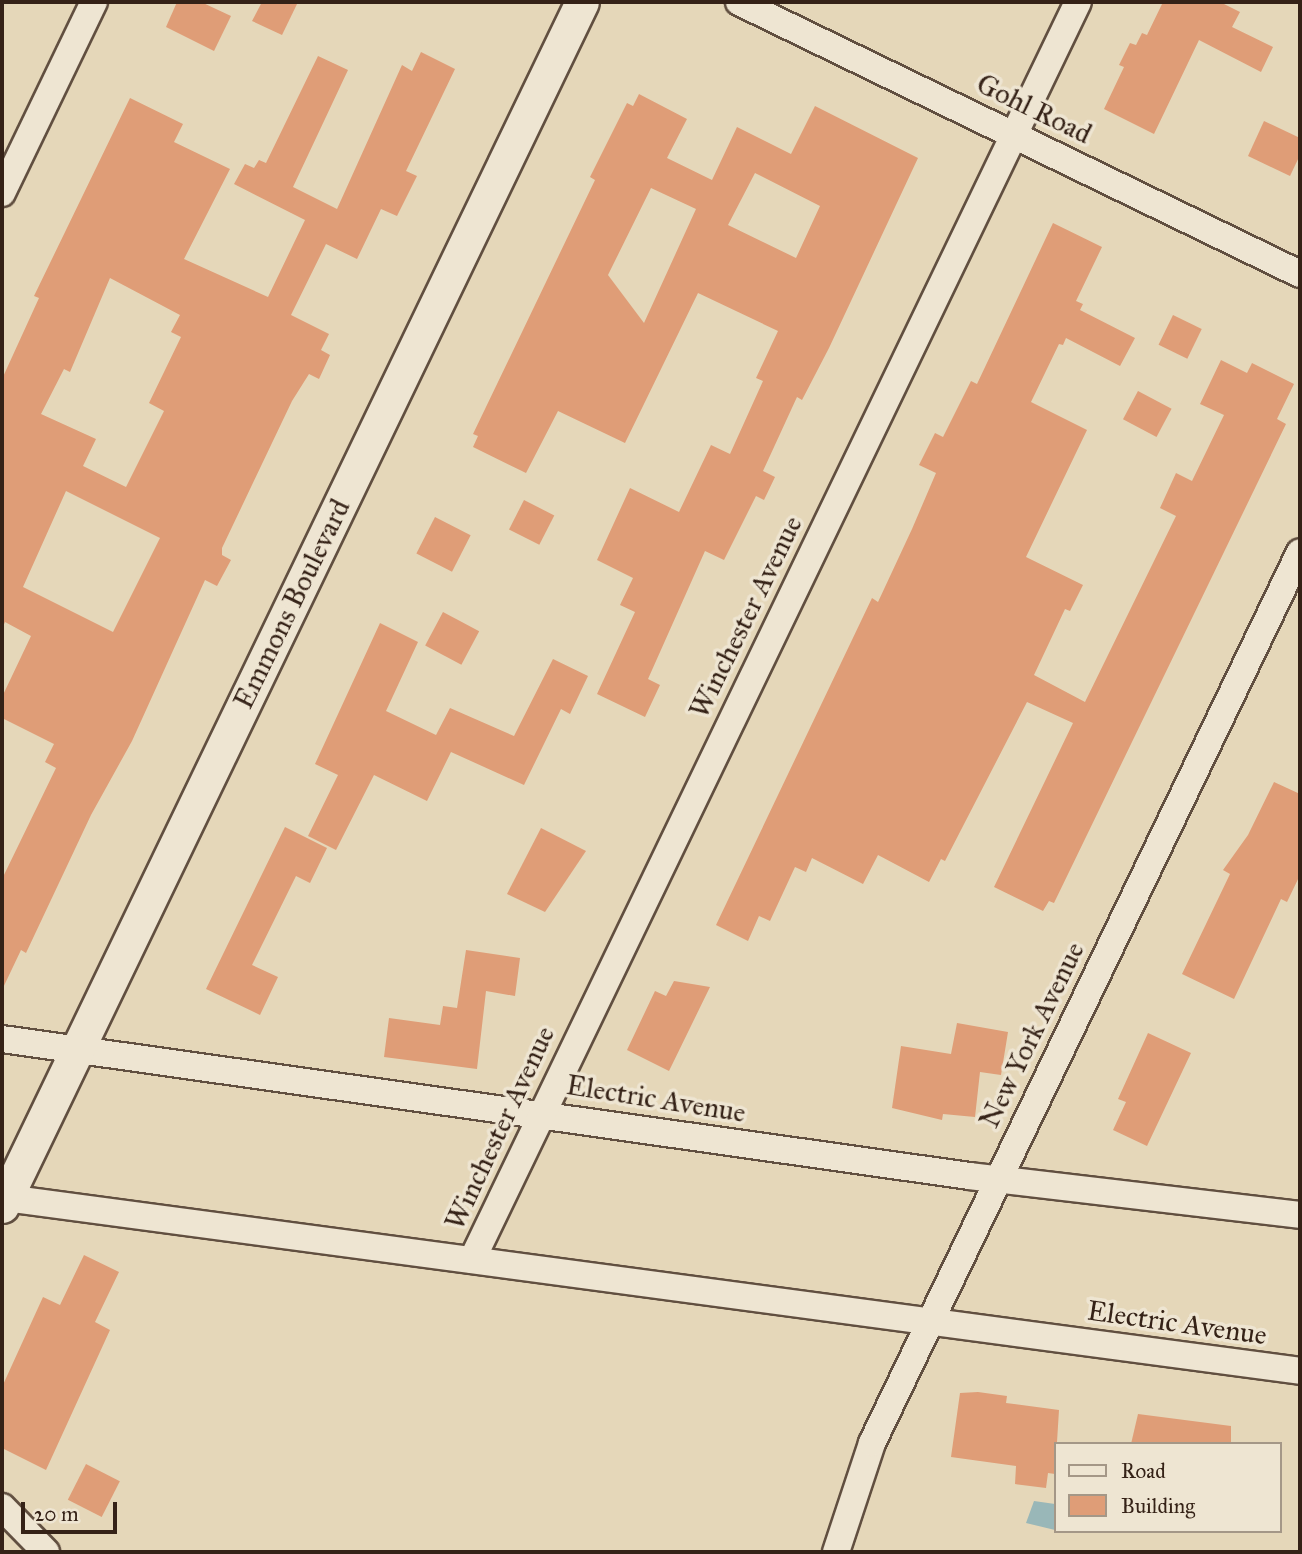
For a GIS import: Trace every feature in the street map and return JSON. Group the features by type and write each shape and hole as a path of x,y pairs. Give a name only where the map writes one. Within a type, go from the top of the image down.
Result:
{"street":[{"path":"2,193 94,2"},
{"name":"Emmons Boulevard","path":"4,1202 582,2"},
{"name":"Gohl Road","path":"739,2 1300,274"},
{"name":"Winchester Avenue","path":"472,1260 1078,2"},
{"name":"New York Avenue","path":"836,1552 872,1443 1300,552"},
{"name":"Electric Avenue","path":"2,1039 542,1112 998,1178 1300,1215"},
{"name":"Electric Avenue","path":"4,1202 472,1260 1300,1371"},
{"path":"2,1507 46,1552"}],"water":[{"path":"1034,1501 1054,1504 1054,1530 1026,1523"}],"building":[{"path":"177,2 201,2 231,16 214,51 166,27"},
{"path":"262,2 298,2 282,35 252,21"},
{"path":"1163,2 1220,2 1240,12 1232,27 1273,47 1261,72 1199,40 1154,134 1104,109 1124,67 1119,65 1130,43 1136,45 1142,33 1147,35"},
{"path":"421,52 455,69 406,171 417,176 397,216 381,209 357,259 326,244 291,315 329,334 321,350 330,355 319,379 309,374 292,401 222,548 222,555 231,560 217,586 205,580 132,741 91,815 26,953 21,950 2,990 2,879 56,768 45,762 54,744 2,718 2,697 31,636 5,622 2,629 2,379 39,298 34,296 130,98 183,124 174,142 230,169 184,259 268,297 305,220 234,184 245,164 254,168 259,160 266,163 318,56 348,70 293,187 337,209 402,65 412,71","holes":["110,278 180,315 171,332 181,337 149,403 164,411 126,487 83,466 96,439 41,414 64,369 70,372","66,491 160,538 113,632 23,587"]},
{"path":"639,94 687,119 667,158 712,180 737,127 791,154 815,106 918,158 829,348 802,400 797,397 763,471 775,477 764,500 756,496 724,560 705,551 648,679 660,685 645,717 597,694 635,612 620,605 633,578 597,560 630,488 679,512 711,445 730,454 763,381 756,378 778,331 698,293 625,443 558,411 526,473 473,447 478,436 473,434 595,180 590,177 627,103 633,106","holes":["755,173 820,206 796,258 728,225","651,188 696,209 644,323 608,275"]},
{"path":"1264,121 1300,138 1300,155 1290,176 1248,156"},
{"path":"1053,223 1102,247 1076,301 1083,304 1080,310 1135,338 1120,366 1066,338 1063,345 1059,344 1031,402 1087,430 1026,557 1083,585 1070,611 1065,609 1034,675 1085,702 1176,516 1160,508 1176,473 1192,481 1224,415 1200,404 1221,360 1247,373 1252,363 1294,384 1277,419 1286,424 1054,903 1049,901 1043,911 994,887 1073,723 1027,702 945,861 941,859 929,882 878,855 863,884 812,858 806,872 795,867 770,921 759,916 748,941 716,925 872,598 878,602 912,529 936,473 919,465 935,433 943,437 971,381 977,384"},
{"path":"1173,315 1202,329 1187,359 1159,345"},
{"path":"1138,391 1172,409 1157,437 1123,419"},
{"path":"524,500 554,515 539,545 509,529"},
{"path":"435,517 471,535 452,572 416,554"},
{"path":"443,612 479,631 461,665 425,646"},
{"path":"380,623 418,642 386,711 436,735 450,708 514,736 553,659 588,676 570,714 561,709 524,785 451,752 427,801 374,775 336,850 308,836 338,775 315,764"},
{"path":"1274,782 1300,794 1300,875 1287,902 1281,899 1234,999 1182,974 1230,874 1223,870 1248,835"},
{"path":"285,827 327,848 310,883 296,876 252,965 278,977 260,1015 206,989"},
{"path":"541,828 586,851 545,912 507,894"},
{"path":"466,950 520,958 515,996 486,991 477,1069 384,1057 389,1018 440,1025 443,1006 457,1008"},
{"path":"674,981 710,987 669,1071 627,1050 655,991 666,996"},
{"path":"957,1023 1008,1032 1001,1075 980,1072 975,1117 943,1114 942,1120 892,1108 901,1046 951,1054"},
{"path":"1148,1033 1191,1053 1147,1146 1113,1130 1126,1102 1118,1099"},
{"path":"84,1255 119,1272 95,1322 110,1330 46,1470 2,1448 2,1387 43,1297 60,1305"},
{"path":"978,1392 1007,1396 1006,1403 1059,1410 1057,1442 1054,1442 1054,1474 1048,1473 1046,1488 1015,1484 1016,1466 951,1457 960,1393"},
{"path":"1138,1414 1231,1426 1231,1442 1131,1442"},
{"path":"86,1464 120,1481 102,1517 68,1500"}]}
